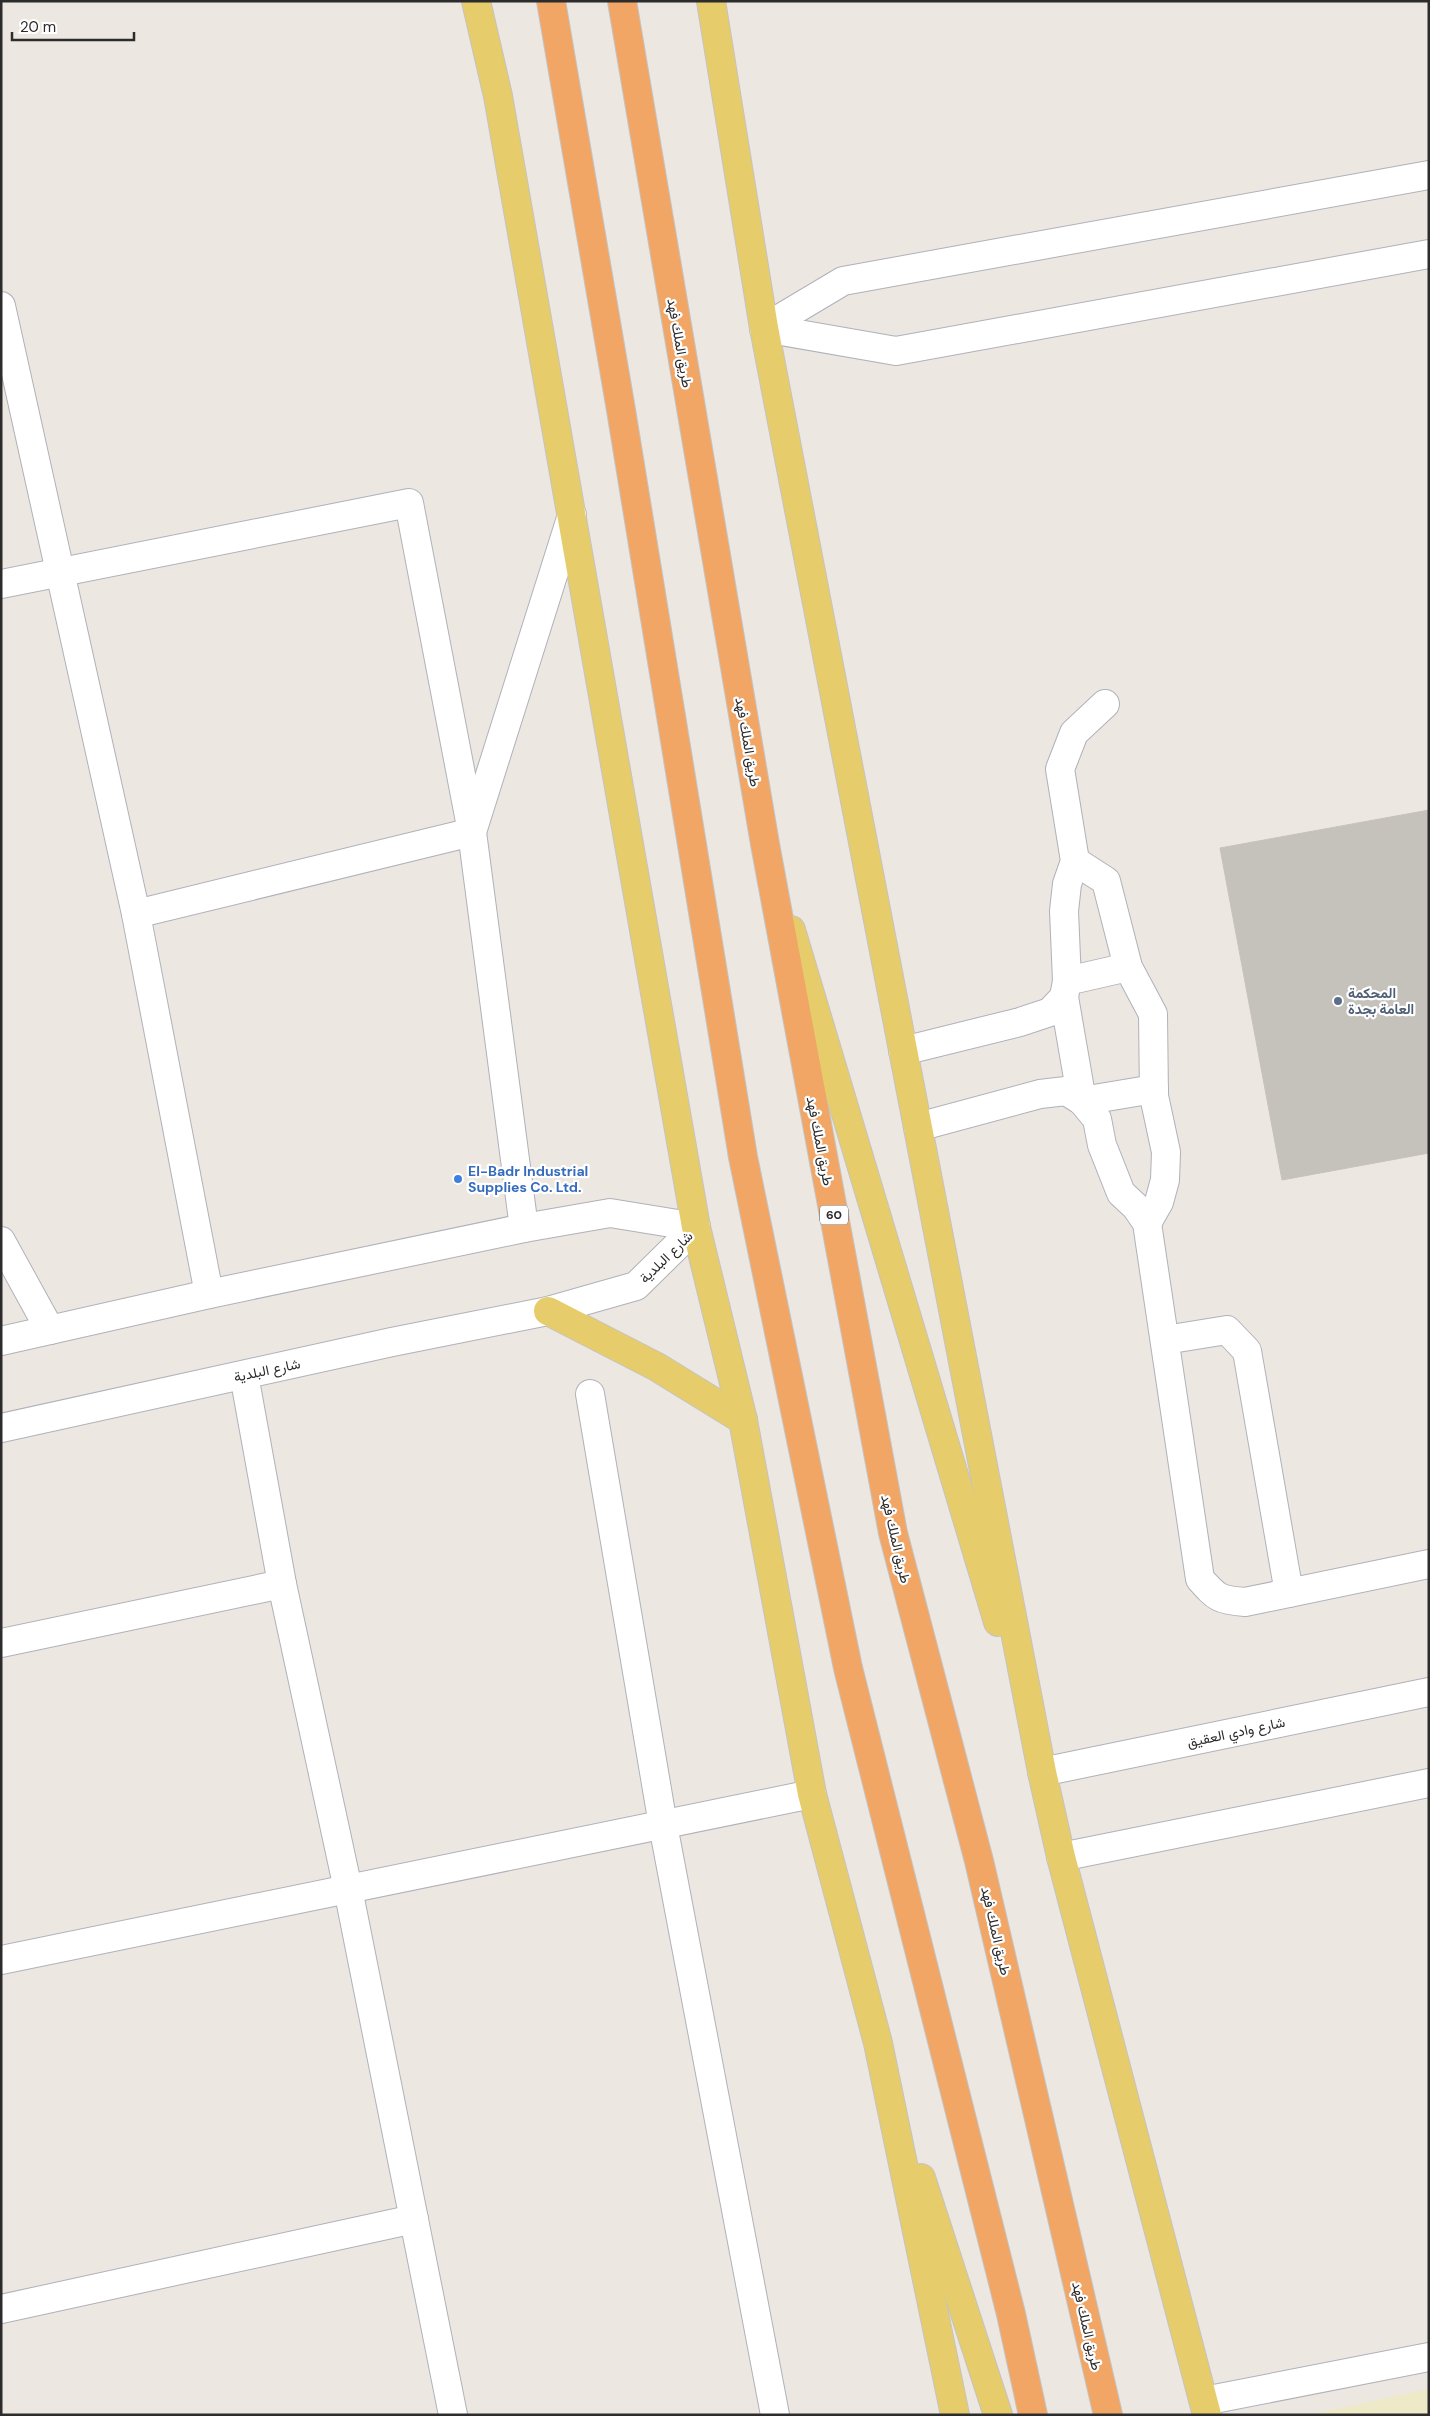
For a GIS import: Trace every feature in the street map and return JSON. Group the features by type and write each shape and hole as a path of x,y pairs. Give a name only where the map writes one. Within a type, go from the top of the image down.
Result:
{"highway":[{"path":"551,1 623,420 743,1157 848,1668 1011,2314 1033,2415"},
{"name":"طريق الملك فهد","path":"622,1 765,844 893,1533 979,1862 1108,2415"}],"main road":[{"path":"476,1 498,96 696,1227 743,1420 812,1794 878,2043 998,2415"},
{"path":"488,1 498,96"},
{"path":"711,1 764,328 1042,1772 1062,1857 1205,2408"},
{"path":"765,844 1042,1772"},
{"path":"548,1311 657,1367 743,1420"},
{"path":"878,2043 955,2415"}],"street":[{"path":"764,328 843,281 1429,175"},
{"path":"764,328 896,351 1429,254"},
{"path":"1,306 136,914 209,1294"},
{"path":"1,584 409,503 472,832 524,1228"},
{"path":"472,832 572,515"},
{"path":"1082,1101 1066,989 1064,911 1067,884 1075,861 1060,769 1074,733 1105,704"},
{"path":"136,914 472,832"},
{"path":"1075,861 1106,881 1128,967 1153,1014 1154,1089 1166,1152 1160,1202 1147,1223"},
{"path":"903,1051 1050,1012 1066,989 1128,967"},
{"path":"1082,1101 1154,1089"},
{"path":"918,1127 1040,1094 1066,1091 1082,1101 1097,1119 1102,1145 1121,1193 1136,1207 1147,1223 1200,1579 1212,1592 1224,1600 1245,1602 1429,1564"},
{"name":"شارع البلدية","path":"1,1341 209,1294 524,1228 610,1214 696,1227"},
{"name":"شارع البلدية","path":"1,1428 548,1311 636,1286 696,1227"},
{"path":"1,1241 50,1330"},
{"path":"1164,1340 1227,1330 1247,1351 1289,1593"},
{"path":"244,1375 282,1584 348,1889 453,2415"},
{"path":"590,1394 663,1826 774,2415"},
{"path":"1,1643 282,1584"},
{"name":"شارع وادي العقيق","path":"1042,1772 1429,1692"},
{"path":"1062,1857 1429,1783"},
{"path":"1,1960 812,1794"},
{"path":"1,2309 414,2219"},
{"path":"1205,2408 1429,2356"}],"sand":[{"path":"1429,2389 1429,2415 1308,2415"}],"building":[{"name":"المحكمة العامة بجدة","path":"1429,810 1429,1153 1282,1180 1220,848"}],"place":[{"name":"المحكمة العامة بجدة","path":"1338,1001"},
{"name":"El-Badr Industrial Supplies Co. Ltd.","path":"458,1179"}]}
